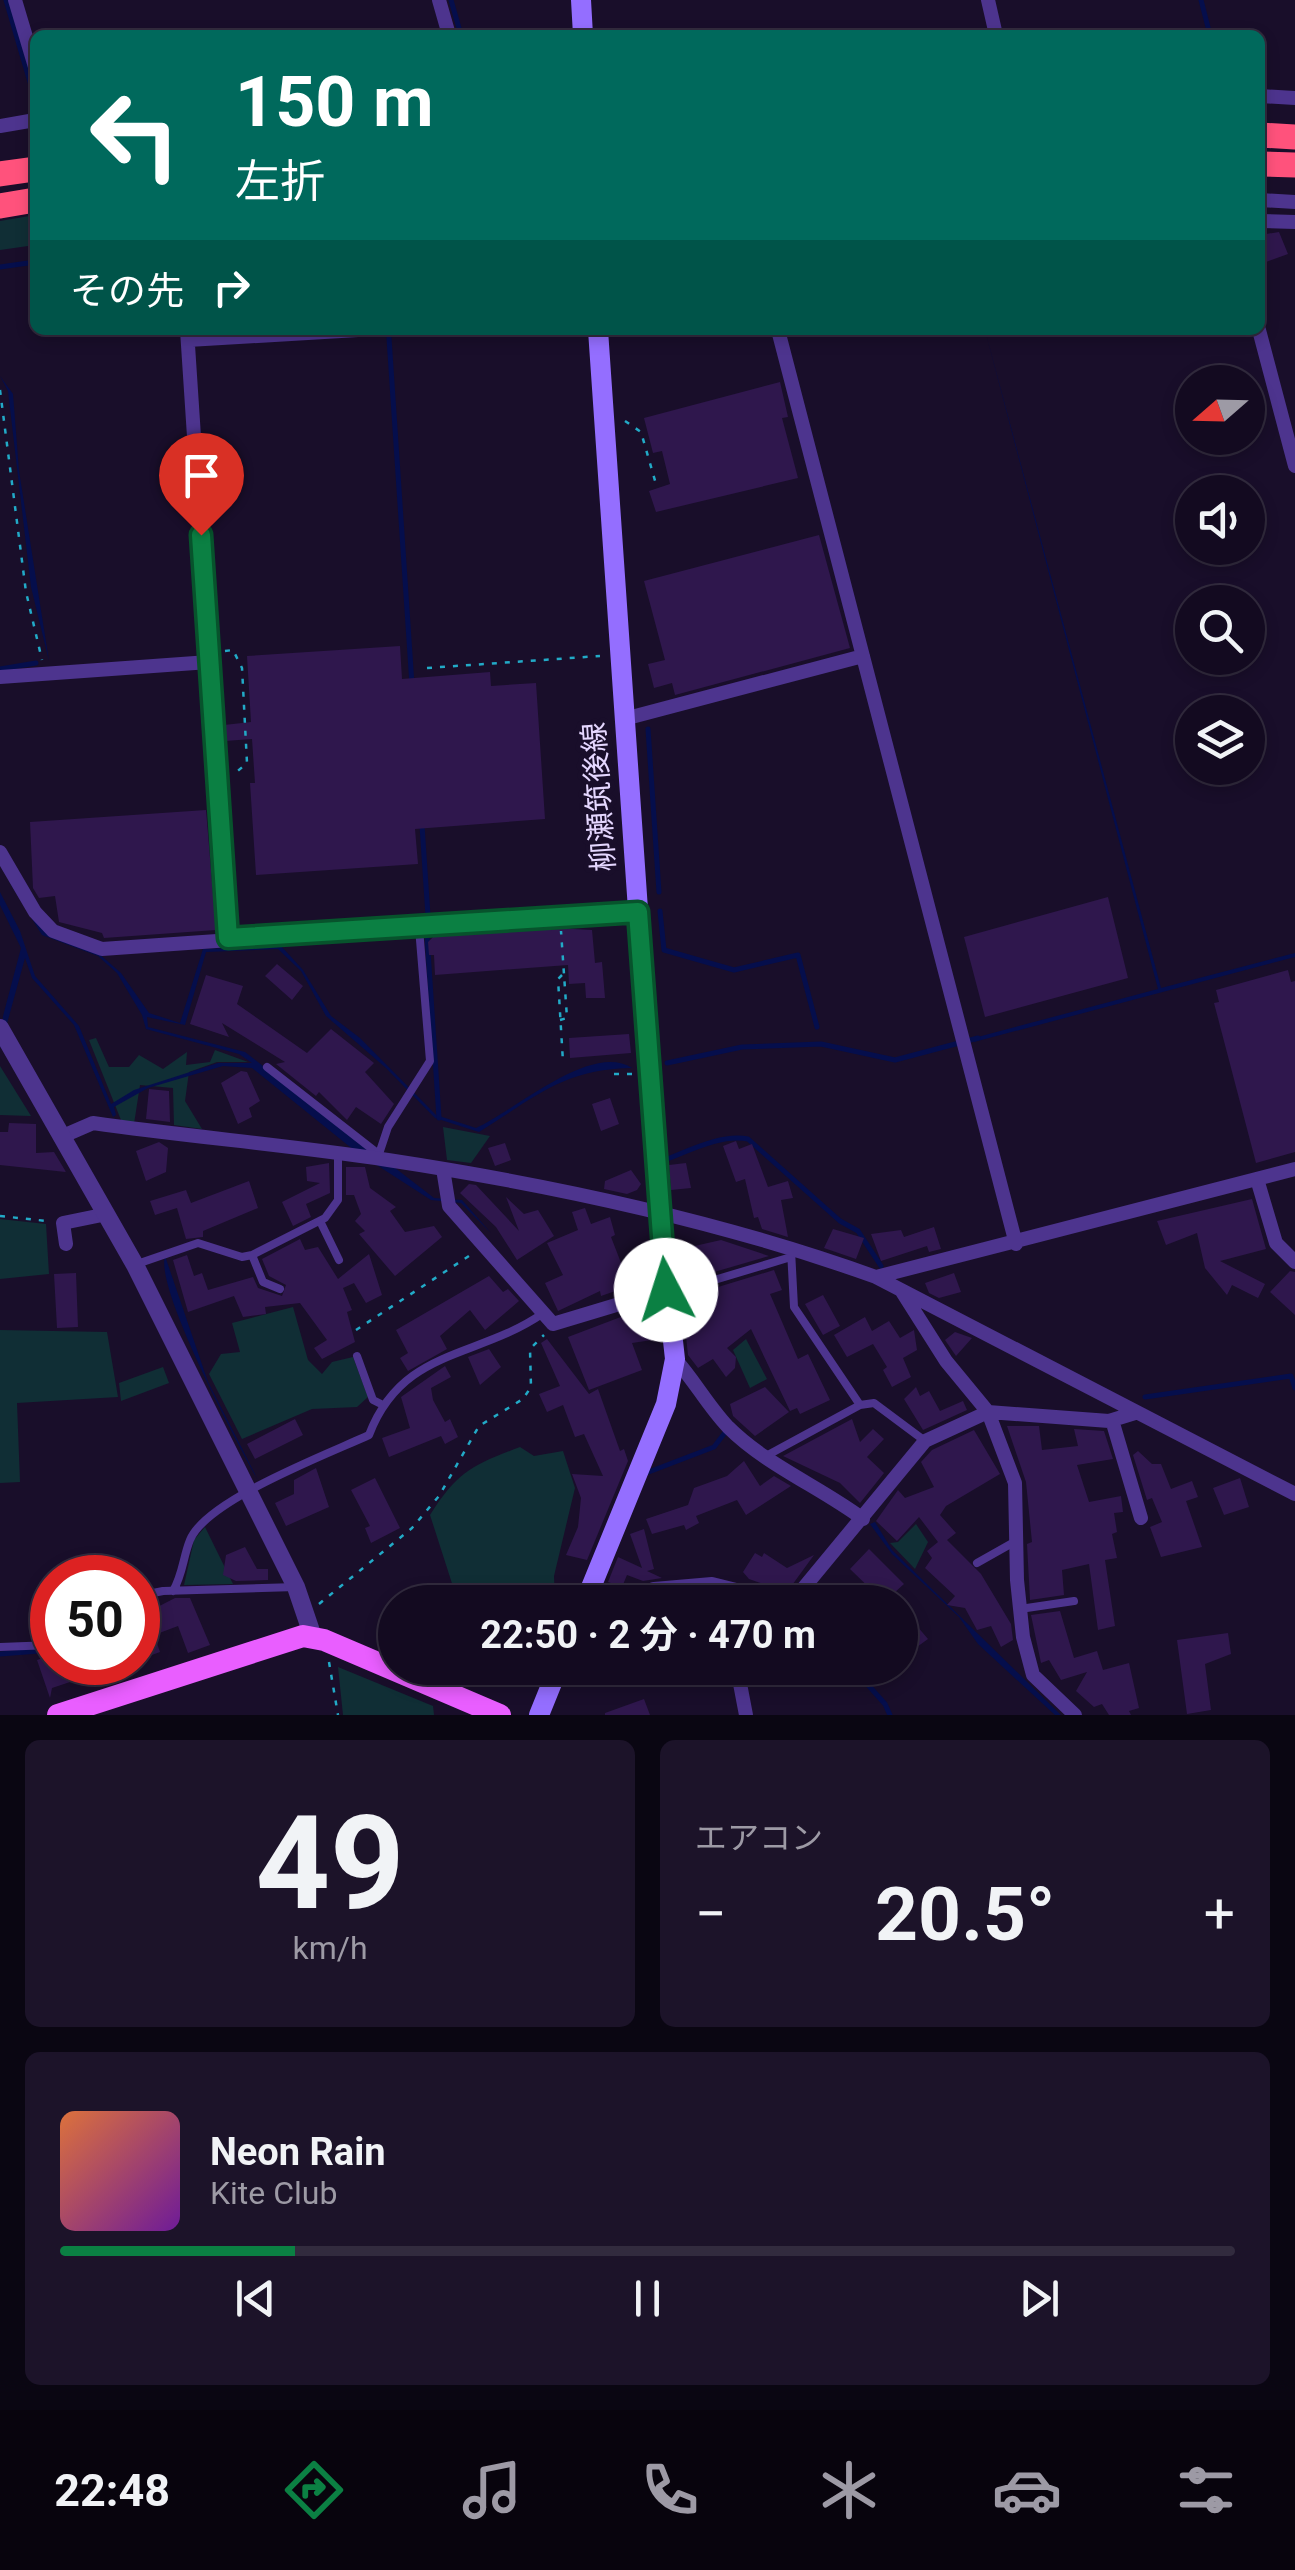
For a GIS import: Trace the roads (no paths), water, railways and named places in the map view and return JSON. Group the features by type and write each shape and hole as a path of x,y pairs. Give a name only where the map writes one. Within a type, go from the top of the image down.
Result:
{"highway":[{"path":"1265,135 1295,137"},
{"path":"1265,164 1295,165"},
{"path":"0,174 30,170"},
{"path":"0,206 30,201"}],"main road":[{"path":"581,0 583,30"},
{"name":"柳瀬筑後線","path":"592,1585 666,1404 674,1359 659,1214 598,335"},
{"path":"58,1715 253,1648 314,1637 500,1715"},
{"path":"540,1715 551,1685"}],"street":[{"path":"16,0 30,49"},
{"path":"439,0 448,30"},
{"path":"988,0 995,30"},
{"path":"1265,96 1295,98"},
{"path":"0,126 30,121"},
{"path":"1265,200 1295,202"},
{"path":"1265,221 1295,222"},
{"path":"188,335 228,938"},
{"path":"779,335 1016,1244"},
{"path":"1260,335 1295,466"},
{"path":"0,677 209,656"},
{"path":"624,719 863,656"},
{"path":"0,852 5,875 53,931 102,948 638,912"},
{"path":"0,1028 135,1265 296,1587 314,1637"},
{"path":"63,1136 79,1125 93,1123 383,1157 659,1214 791,1252 876,1278 901,1290 1295,1494"},
{"path":"444,1169 449,1206 487,1244 547,1319 666,1292"},
{"path":"876,1278 1295,1169"},
{"path":"1257,1179 1276,1243 1295,1262"},
{"path":"66,1244 63,1223 106,1214"},
{"path":"901,1290 946,1362 988,1412 1015,1483 1020,1609 1033,1674 1075,1715"},
{"path":"674,1359 728,1427 864,1519"},
{"path":"807,1585 925,1442 988,1412 1112,1420 1135,1412"},
{"path":"1112,1420 1141,1518"},
{"path":"709,1585 726,1585"},
{"path":"740,1685 746,1715"}],"lane":[{"path":"266,1066 383,1157 388,1127 430,1062 419,926"},
{"path":"135,1265 198,1243 242,1257 252,1255 320,1220 338,1200 338,1154"},
{"path":"320,1220 339,1260"},
{"path":"666,1292 791,1252 794,1307 860,1406"},
{"path":"252,1255 263,1282 280,1289"},
{"path":"173,1591 182,1576 189,1541 198,1528 246,1492 369,1435 380,1404 410,1374 461,1348 513,1334 547,1319"},
{"path":"356,1356 373,1400 380,1404"},
{"path":"766,1456 860,1406 874,1403 925,1442"},
{"path":"976,1563 996,1548 1019,1540"},
{"path":"160,1593 296,1587"},
{"path":"1020,1609 1074,1601"},
{"path":"0,1646 30,1645"}],"waterway":[{"path":"6,0 30,82"},
{"path":"451,0 460,30"},
{"path":"1201,0 1209,30"},
{"path":"0,267 30,263"},
{"path":"389,338 412,685"},
{"path":"0,669 36,663"},
{"path":"648,729 659,892"},
{"path":"422,825 428,916"},
{"path":"660,911 664,950 734,970 798,955 817,1027"},
{"path":"427,936 439,1118"},
{"path":"667,1063 742,1047 821,1044 895,1060 978,1038"},
{"path":"662,1161 716,1141 748,1139 840,1221 858,1231 881,1266"},
{"path":"1145,1397 1291,1376 1295,1388"},
{"path":"646,1473 714,1447 727,1430"},
{"path":"0,1654 30,1652"},
{"path":"868,1685 890,1715"}]}
